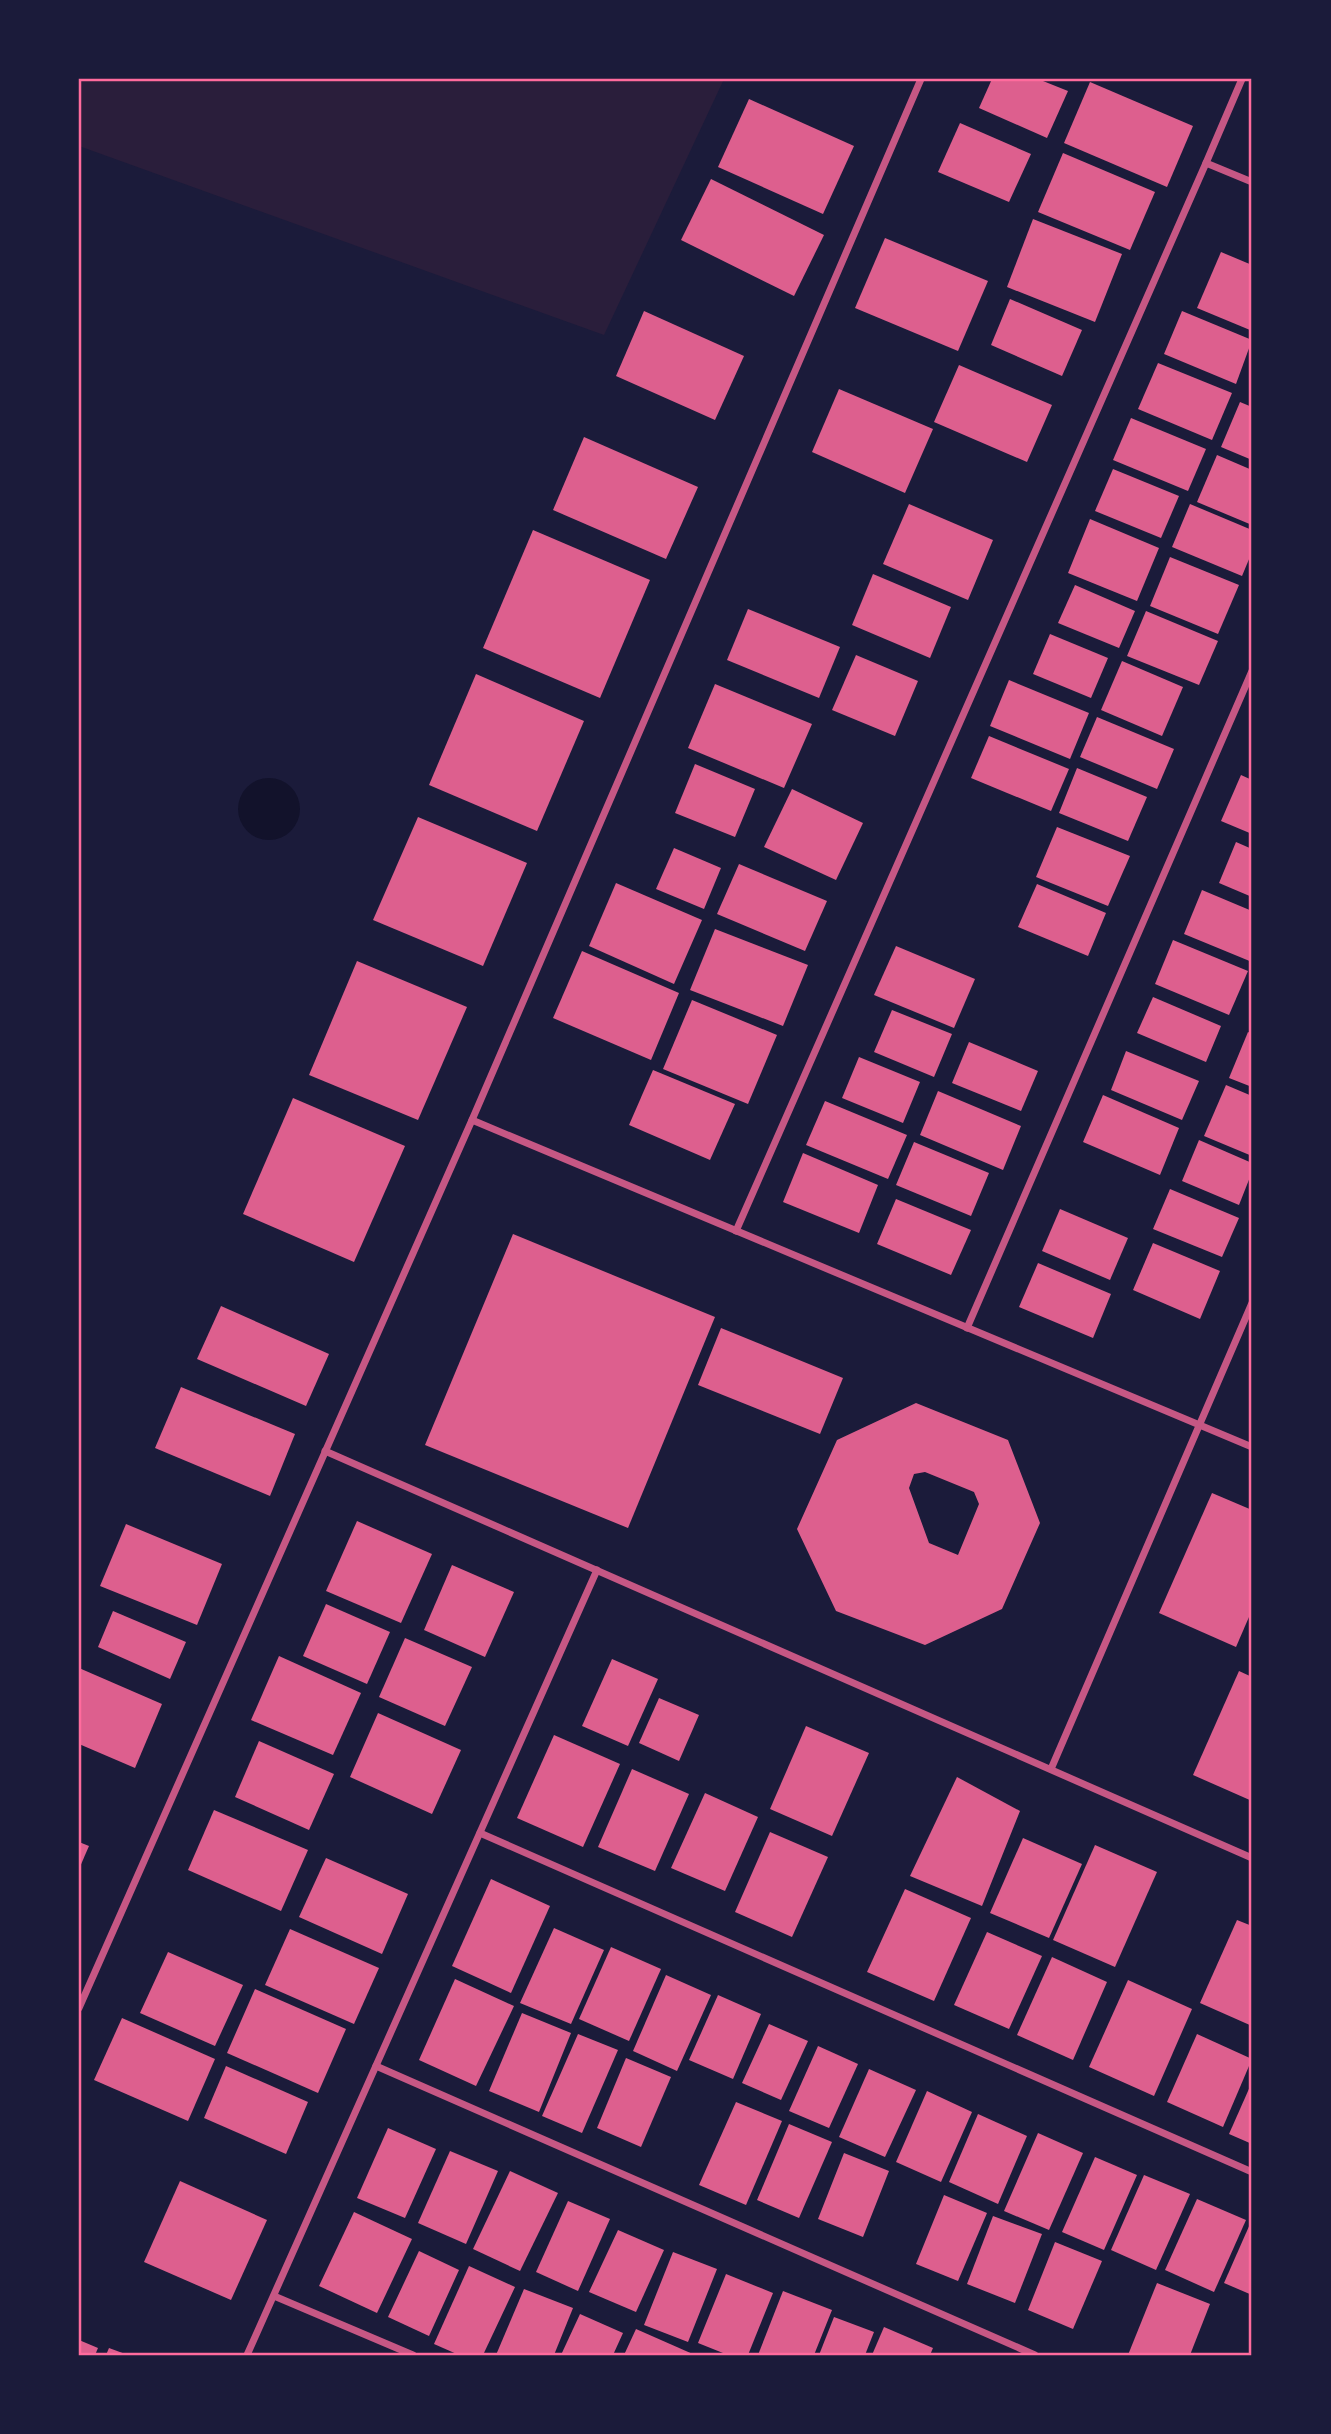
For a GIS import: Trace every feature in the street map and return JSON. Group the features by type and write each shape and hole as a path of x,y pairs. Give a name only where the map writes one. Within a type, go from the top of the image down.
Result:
{"street":[{"path":"79,2008 472,1120 921,79"},
{"path":"736,1231 1242,79"},
{"path":"1206,163 1252,182"},
{"path":"967,1328 1252,671"},
{"path":"472,1120 1252,1447"},
{"path":"1051,1769 1252,1303"},
{"path":"325,1451 1252,1858"},
{"path":"247,2355 597,1570"},
{"path":"480,1833 1252,2172"},
{"path":"376,2066 1035,2355"},
{"path":"274,2296 413,2355"}],"shaded area":[{"path":"79,79 724,79 604,335 79,146"},
{"path":"263,778 275,778 291,787 298,797 298,821 291,831 275,840 263,840 252,835 243,826 238,815 238,803 243,792 252,783"}],"building":[{"path":"992,79 1038,79 1068,91 1047,138 979,108"},
{"path":"1090,82 1193,126 1167,187 1064,143"},
{"path":"749,99 854,146 823,214 718,167"},
{"path":"960,123 1031,154 1009,202 938,172"},
{"path":"1063,153 1155,192 1130,250 1038,212"},
{"path":"711,179 824,235 794,296 681,240"},
{"path":"1033,219 1122,254 1095,322 1007,287"},
{"path":"885,238 988,281 958,351 855,308"},
{"path":"1221,252 1252,265 1250,330 1197,308"},
{"path":"1010,299 1082,330 1062,376 991,345"},
{"path":"644,311 744,356 715,420 616,376"},
{"path":"1182,311 1252,340 1236,384 1164,354"},
{"path":"1158,363 1232,393 1212,440 1138,409"},
{"path":"959,365 1052,405 1027,462 934,422"},
{"path":"839,389 933,429 905,493 812,452"},
{"path":"1240,402 1252,407 1252,460 1221,447"},
{"path":"1131,418 1206,449 1188,491 1113,460"},
{"path":"584,437 698,487 666,559 553,510"},
{"path":"1217,455 1252,470 1252,525 1197,502"},
{"path":"1113,469 1179,496 1161,538 1095,511"},
{"path":"909,504 993,540 968,600 883,564"},
{"path":"1190,504 1252,530 1252,552 1242,576 1172,547"},
{"path":"1090,519 1159,548 1137,601 1068,573"},
{"path":"533,530 650,580 600,698 483,648"},
{"path":"1170,557 1239,585 1218,634 1150,606"},
{"path":"873,574 951,607 930,658 852,625"},
{"path":"1075,585 1135,611 1119,648 1058,623"},
{"path":"748,609 840,647 819,698 727,660"},
{"path":"1146,611 1218,641 1199,685 1127,656"},
{"path":"1050,634 1108,658 1091,698 1033,674"},
{"path":"856,655 918,681 895,736 832,710"},
{"path":"1122,661 1183,687 1162,736 1101,710"},
{"path":"476,674 584,721 537,831 429,785"},
{"path":"1009,680 1089,713 1070,759 990,726"},
{"path":"715,684 812,724 784,788 688,748"},
{"path":"1097,717 1174,749 1157,789 1080,757"},
{"path":"989,736 1069,769 1051,811 971,778"},
{"path":"695,764 755,789 735,837 675,813"},
{"path":"1077,768 1147,797 1128,841 1059,813"},
{"path":"1241,775 1252,780 1252,834 1221,821"},
{"path":"792,789 863,823 836,880 764,847"},
{"path":"418,817 527,863 483,966 373,920"},
{"path":"1057,827 1130,856 1108,906 1036,877"},
{"path":"1236,842 1252,849 1252,897 1219,883"},
{"path":"674,848 721,868 704,909 656,889"},
{"path":"739,864 827,901 805,951 717,914"},
{"path":"616,883 702,920 674,984 589,946"},
{"path":"1037,884 1106,913 1088,956 1018,927"},
{"path":"1202,890 1252,911 1252,962 1184,934"},
{"path":"715,929 808,965 783,1026 690,990"},
{"path":"1173,940 1248,971 1229,1015 1155,984"},
{"path":"896,946 975,979 954,1028 874,995"},
{"path":"582,951 679,993 651,1060 553,1018"},
{"path":"357,961 467,1007 418,1120 309,1075"},
{"path":"1153,997 1221,1026 1206,1062 1137,1033"},
{"path":"692,1000 777,1035 748,1104 663,1069"},
{"path":"892,1010 952,1034 934,1077 874,1052"},
{"path":"1248,1032 1252,1034 1252,1087 1229,1078"},
{"path":"969,1042 1038,1071 1021,1111 952,1083"},
{"path":"1126,1051 1199,1081 1182,1120 1111,1090"},
{"path":"859,1057 920,1082 903,1123 842,1098"},
{"path":"653,1070 735,1104 710,1160 629,1125"},
{"path":"1226,1085 1252,1096 1252,1156 1204,1136"},
{"path":"938,1091 1021,1126 1003,1170 920,1135"},
{"path":"1103,1095 1179,1128 1160,1175 1083,1142"},
{"path":"293,1098 405,1146 354,1262 243,1214"},
{"path":"825,1101 907,1135 888,1179 806,1145"},
{"path":"1199,1140 1252,1163 1252,1172 1239,1205 1182,1181"},
{"path":"914,1142 989,1173 971,1216 896,1185"},
{"path":"803,1153 878,1185 859,1233 783,1202"},
{"path":"1170,1189 1239,1218 1222,1257 1153,1229"},
{"path":"896,1199 971,1230 951,1275 877,1244"},
{"path":"1060,1209 1128,1238 1110,1280 1042,1251"},
{"path":"513,1234 715,1317 628,1528 425,1445"},
{"path":"1153,1243 1220,1271 1200,1319 1133,1290"},
{"path":"1038,1263 1111,1294 1093,1338 1019,1307"},
{"path":"221,1306 329,1354 306,1406 197,1359"},
{"path":"721,1328 843,1378 820,1434 698,1385"},
{"path":"181,1387 295,1434 270,1496 155,1448"},
{"path":"916,1403 1008,1440 1040,1523 1002,1609 925,1645 836,1611 797,1529 837,1440","holes":["925,1472 974,1492 979,1504 958,1555 929,1543 909,1488 914,1474"]},
{"path":"1212,1493 1252,1510 1252,1610 1236,1647 1159,1613"},
{"path":"357,1521 432,1554 401,1623 326,1591"},
{"path":"126,1524 222,1564 197,1625 100,1586"},
{"path":"452,1565 514,1592 485,1657 424,1630"},
{"path":"326,1604 390,1632 367,1684 303,1656"},
{"path":"113,1611 186,1642 170,1679 98,1647"},
{"path":"405,1638 472,1667 445,1726 379,1697"},
{"path":"279,1656 361,1693 333,1755 251,1720"},
{"path":"612,1659 658,1679 628,1746 582,1726"},
{"path":"79,1668 162,1704 135,1768 79,1744"},
{"path":"1239,1671 1252,1677 1252,1801 1193,1775"},
{"path":"659,1698 699,1715 679,1761 639,1743"},
{"path":"378,1713 461,1750 432,1814 350,1777"},
{"path":"806,1726 869,1753 832,1836 770,1809"},
{"path":"554,1735 620,1764 583,1847 517,1818"},
{"path":"259,1741 334,1774 309,1830 235,1797"},
{"path":"632,1769 689,1794 655,1871 598,1847"},
{"path":"957,1777 1020,1811 982,1906 910,1876"},
{"path":"705,1793 758,1817 725,1891 671,1868"},
{"path":"214,1810 308,1850 281,1911 188,1870"},
{"path":"770,1832 828,1857 792,1937 735,1912"},
{"path":"1023,1838 1082,1864 1049,1938 990,1913"},
{"path":"79,1842 89,1846 79,1869"},
{"path":"1095,1845 1157,1872 1115,1967 1053,1940"},
{"path":"326,1858 408,1894 382,1954 299,1917"},
{"path":"491,1879 550,1906 511,1993 452,1966"},
{"path":"905,1889 971,1918 934,2001 867,1972"},
{"path":"1237,1920 1252,1926 1252,2026 1200,2003"},
{"path":"554,1928 604,1950 571,2024 520,2003"},
{"path":"290,1929 379,1968 354,2024 265,1985"},
{"path":"987,1932 1042,1956 1009,2029 954,2005"},
{"path":"611,1947 661,1969 629,2041 579,2019"},
{"path":"168,1952 243,1985 215,2046 140,2013"},
{"path":"1052,1957 1107,1982 1073,2060 1017,2035"},
{"path":"666,1975 711,1995 677,2071 633,2051"},
{"path":"455,1979 514,2006 476,2086 419,2060"},
{"path":"1128,1980 1192,2009 1154,2096 1089,2067"},
{"path":"255,1989 346,2029 318,2093 227,2053"},
{"path":"718,1995 761,2014 733,2079 689,2060"},
{"path":"522,2013 571,2033 539,2112 489,2091"},
{"path":"122,2018 215,2059 188,2121 94,2080"},
{"path":"769,2024 808,2041 781,2100 742,2083"},
{"path":"578,2034 618,2050 582,2133 542,2116"},
{"path":"1197,2034 1252,2059 1223,2127 1167,2102"},
{"path":"818,2046 858,2064 829,2128 789,2111"},
{"path":"626,2058 671,2077 641,2147 597,2128"},
{"path":"226,2066 308,2102 286,2154 204,2118"},
{"path":"869,2069 916,2090 885,2157 839,2137"},
{"path":"1252,2082 1252,2144 1229,2134"},
{"path":"927,2091 972,2112 941,2182 896,2162"},
{"path":"736,2102 782,2121 746,2205 699,2185"},
{"path":"978,2114 1027,2136 998,2204 949,2182"},
{"path":"789,2124 832,2142 799,2218 757,2200"},
{"path":"388,2128 436,2149 405,2218 357,2198"},
{"path":"1038,2133 1083,2153 1049,2230 1004,2211"},
{"path":"450,2151 498,2171 466,2244 418,2223"},
{"path":"844,2153 889,2171 863,2237 818,2219"},
{"path":"1095,2157 1137,2175 1104,2250 1062,2232"},
{"path":"510,2171 558,2193 520,2271 473,2249"},
{"path":"1144,2175 1190,2194 1156,2270 1111,2250"},
{"path":"180,2181 267,2220 231,2300 144,2262"},
{"path":"944,2195 987,2213 958,2281 916,2264"},
{"path":"1197,2199 1246,2220 1214,2292 1165,2270"},
{"path":"568,2201 610,2219 578,2291 536,2272"},
{"path":"354,2212 412,2239 377,2313 319,2286"},
{"path":"993,2216 1042,2234 1015,2303 967,2284"},
{"path":"1250,2224 1252,2225 1252,2295 1224,2283"},
{"path":"618,2230 664,2250 636,2312 589,2292"},
{"path":"1055,2242 1102,2261 1073,2329 1028,2310"},
{"path":"419,2251 459,2270 429,2336 388,2317"},
{"path":"673,2252 717,2269 688,2342 644,2325"},
{"path":"469,2266 515,2287 483,2355 459,2355 434,2344"},
{"path":"726,2274 773,2293 748,2355 728,2355 698,2343"},
{"path":"1157,2283 1210,2304 1190,2355 1128,2355"},
{"path":"524,2289 573,2308 554,2355 496,2355"},
{"path":"783,2291 832,2310 814,2355 758,2355"},
{"path":"580,2314 623,2333 613,2355 561,2355"},
{"path":"834,2317 874,2332 865,2355 819,2355"},
{"path":"884,2327 933,2348 930,2355 872,2355"},
{"path":"636,2329 695,2355 624,2355"},
{"path":"79,2340 98,2348 95,2355 79,2355"},
{"path":"109,2348 128,2355 106,2355"}]}
